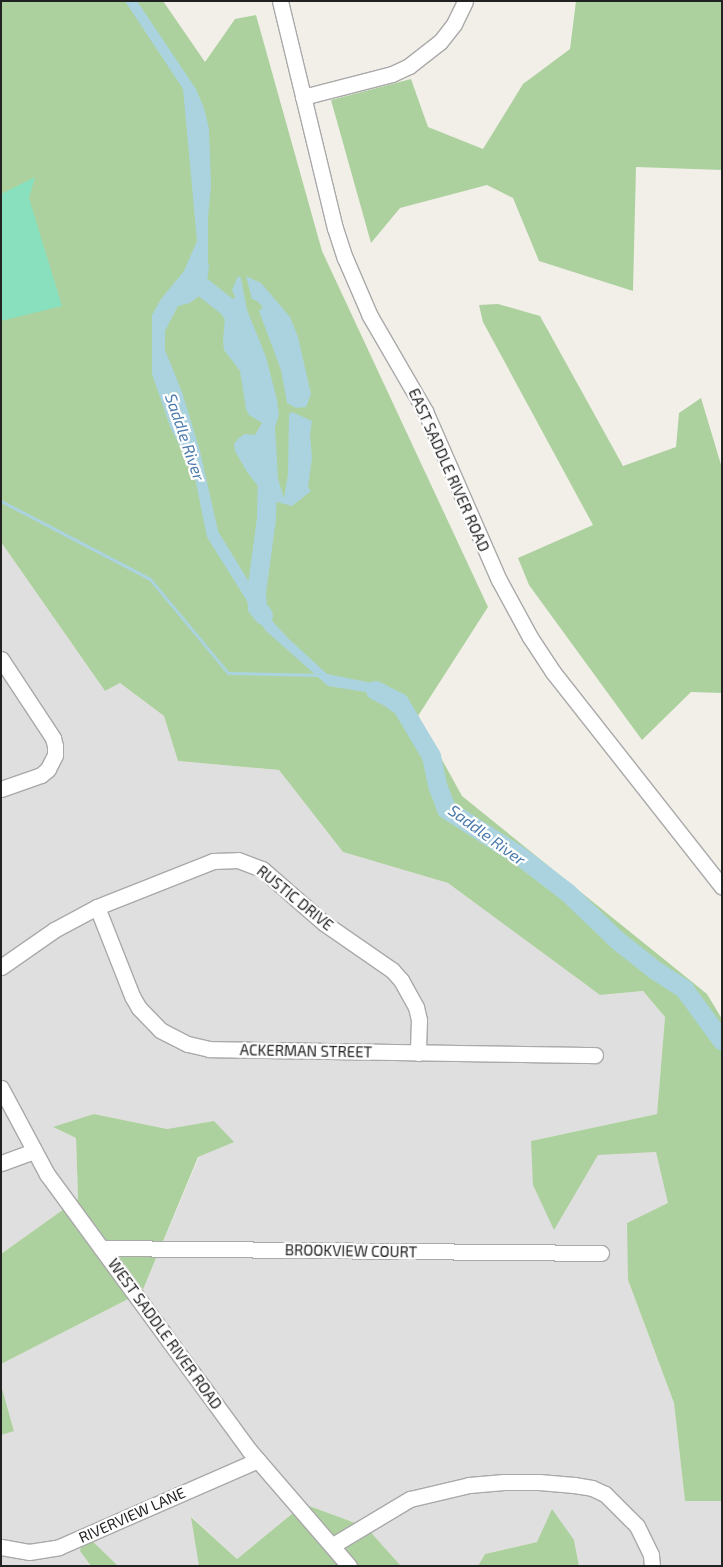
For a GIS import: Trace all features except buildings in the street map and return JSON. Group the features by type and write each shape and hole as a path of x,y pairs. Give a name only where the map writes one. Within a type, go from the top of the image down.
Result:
{"street":[{"name":"EAST SADDLE RIVER ROAD","path":"280,1 335,228 353,280 370,316 424,411 513,609 561,684 722,888"},
{"path":"303,96 392,74 409,66 440,42 454,24 465,1"},
{"path":"1,659 53,738 55,755 48,770 41,775 1,789"},
{"name":"RUSTIC DRIVE","path":"1,967 54,930 97,907 213,861 232,860 250,863 262,869 324,923 392,970 402,980 416,1007 419,1020 418,1053"},
{"name":"ACKERMAN STREET","path":"97,907 132,996 149,1020 173,1038 188,1044 209,1049 596,1055"},
{"name":"WEST SADDLE RIVER ROAD","path":"1,1088 47,1174 258,1460 333,1545 349,1566"},
{"path":"1,1163 34,1151"},
{"name":"BROOKVIEW COURT","path":"101,1248 601,1253"},
{"name":"RIVERVIEW LANE","path":"1,1547 29,1552 59,1547 258,1460"},
{"path":"333,1545 410,1499 469,1485 539,1482 583,1486 605,1494 637,1526 651,1555 652,1566"}],"shaded area":[{"path":"1,542 105,691 120,683 164,716 178,761 279,770 343,852 448,883 600,995 643,991 665,1017 657,1114 531,1141 554,1229 598,1154 656,1152 669,1203 628,1280 674,1403 685,1501 722,1501 722,1566 579,1566 574,1540 537,1542 485,1554 478,1566 401,1566 366,1527 304,1504 237,1559 192,1517 199,1566 118,1566 84,1534 80,1551 91,1566 1,1566 1,1435 14,1430 1,1385 1,1364 142,1292 214,1121 167,1129 94,1114 54,1128 76,1138 78,1199 1,1254"}],"green space":[{"path":"1,1 163,1 205,62 235,19 256,15 322,251 488,607 418,716 462,796 707,994 722,1019 722,1501 685,1501 674,1403 628,1280 627,1223 668,1203 656,1152 598,1155 554,1230 533,1185 531,1141 657,1114 665,1017 643,991 600,995 448,883 343,852 279,770 178,761 164,716 120,683 105,691 1,542"},
{"path":"576,1 722,1 722,170 636,167 633,291 539,261 513,198 487,185 400,208 371,243 331,100 411,79 428,127 483,149 523,84 570,49"},
{"path":"35,177 29,198 62,306 1,321 1,194"},
{"path":"498,304 540,316 623,466 676,447 679,413 701,398 722,468 722,693 691,692 642,740 529,585 518,558 593,525 483,322 479,305"},
{"path":"94,1114 167,1129 214,1121 234,1142 198,1157 142,1292 1,1364 1,1254 78,1199 76,1138 53,1127"},
{"path":"1,1385 14,1431 1,1435"},
{"path":"304,1504 366,1527 401,1566 199,1566 191,1517 237,1559"},
{"path":"552,1509 574,1540 579,1566 478,1566 485,1554 537,1542"},
{"path":"84,1533 118,1566 91,1566 80,1551"}],"water":[{"path":"125,1 137,1 196,89 204,108 209,129 211,186 208,218 208,276 199,296 190,303 178,306 165,331 165,350 182,392 200,451 218,531 274,623 289,639 327,674 387,686 400,698 394,713 366,692 328,686 265,630 207,537 194,473 171,429 152,374 152,315 161,299 184,271 197,241 183,89"},
{"path":"238,276 241,278 247,310 266,357 277,400 279,415 275,427 278,479 284,498 288,474 289,414 292,412 312,421 310,434 312,458 308,487 311,491 292,506 277,502 261,490 247,472 235,451 234,444 239,438 245,434 255,435 262,423 249,415 246,409 240,371 224,350 225,316 229,304 235,297 232,290"},
{"path":"246,276 261,283 290,317 298,337 311,394 306,407 296,408 287,403 281,370 259,311 263,307 252,299"}],"waterway":[{"name":"Saddle River","path":"199,266 196,282 227,306 242,328"},
{"name":"Saddle River","path":"263,615 257,607 256,592 266,518 267,469"},
{"path":"1,501 150,579 228,673 320,675"},
{"name":"Saddle River","path":"375,690 399,702 431,756 437,785 446,809 520,856 567,892 617,940 655,970 684,989 722,1041"}]}
